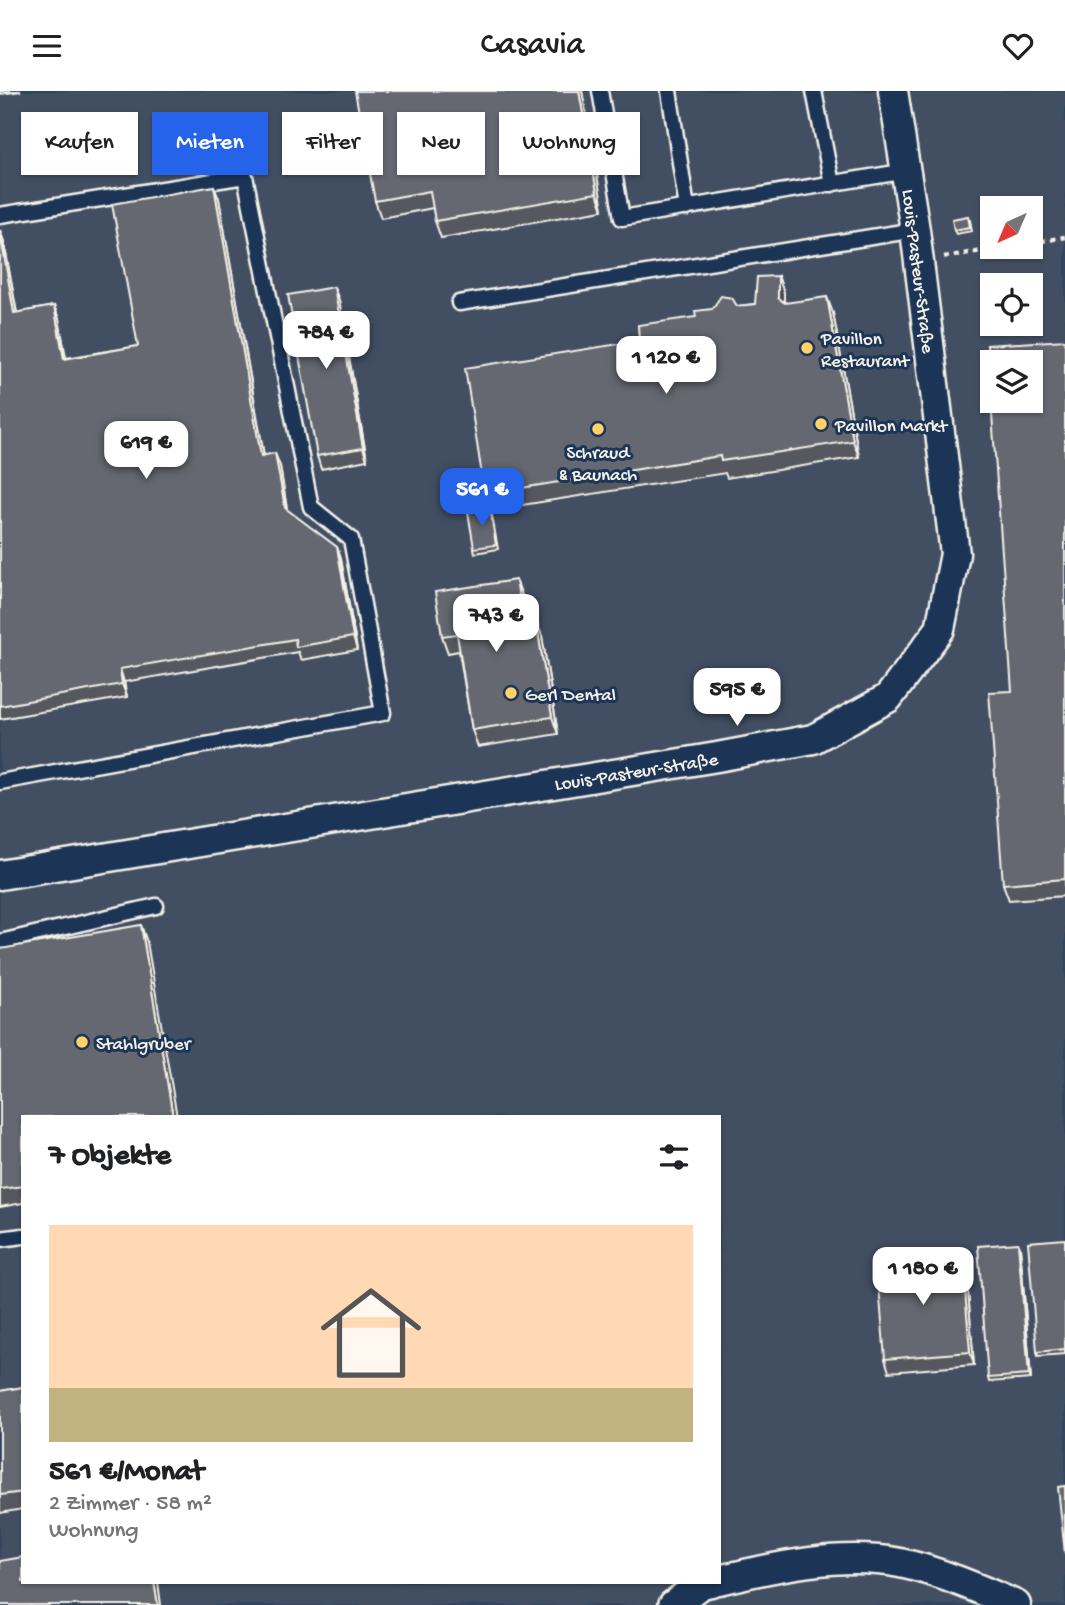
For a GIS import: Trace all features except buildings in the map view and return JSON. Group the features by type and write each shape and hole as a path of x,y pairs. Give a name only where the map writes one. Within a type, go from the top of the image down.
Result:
{"street":[{"name":"Louis-Pasteur-Straße","path":"0,874 813,739 888,698 940,629 955,554 915,230 893,91"},
{"path":"721,1579 774,1566 833,1561 900,1563 1016,1605"},
{"path":"673,1605 701,1584"}],"lane":[{"path":"600,91 622,218 907,171"},
{"path":"669,91 687,208"},
{"path":"814,91 832,184"},
{"path":"0,215 245,176 311,507 351,539 383,713 0,782"},
{"path":"459,303 915,230"},
{"path":"0,942 156,906"},
{"path":"0,1239 21,1236"}],"path":[{"path":"1043,241 1065,237"},
{"path":"919,261 980,251"}],"shaded area":[{"path":"0,91 1065,91 1065,1605 0,1605"}],"place":[{"name":"Pavillon Restaurant","path":"807,348"},
{"name":"Pavillon Markt","path":"821,424"},
{"name":"Schraud & Baunach","path":"598,429"},
{"name":"Gerl Dental","path":"511,693"},
{"name":"Stahlgruber","path":"82,1042"}]}
